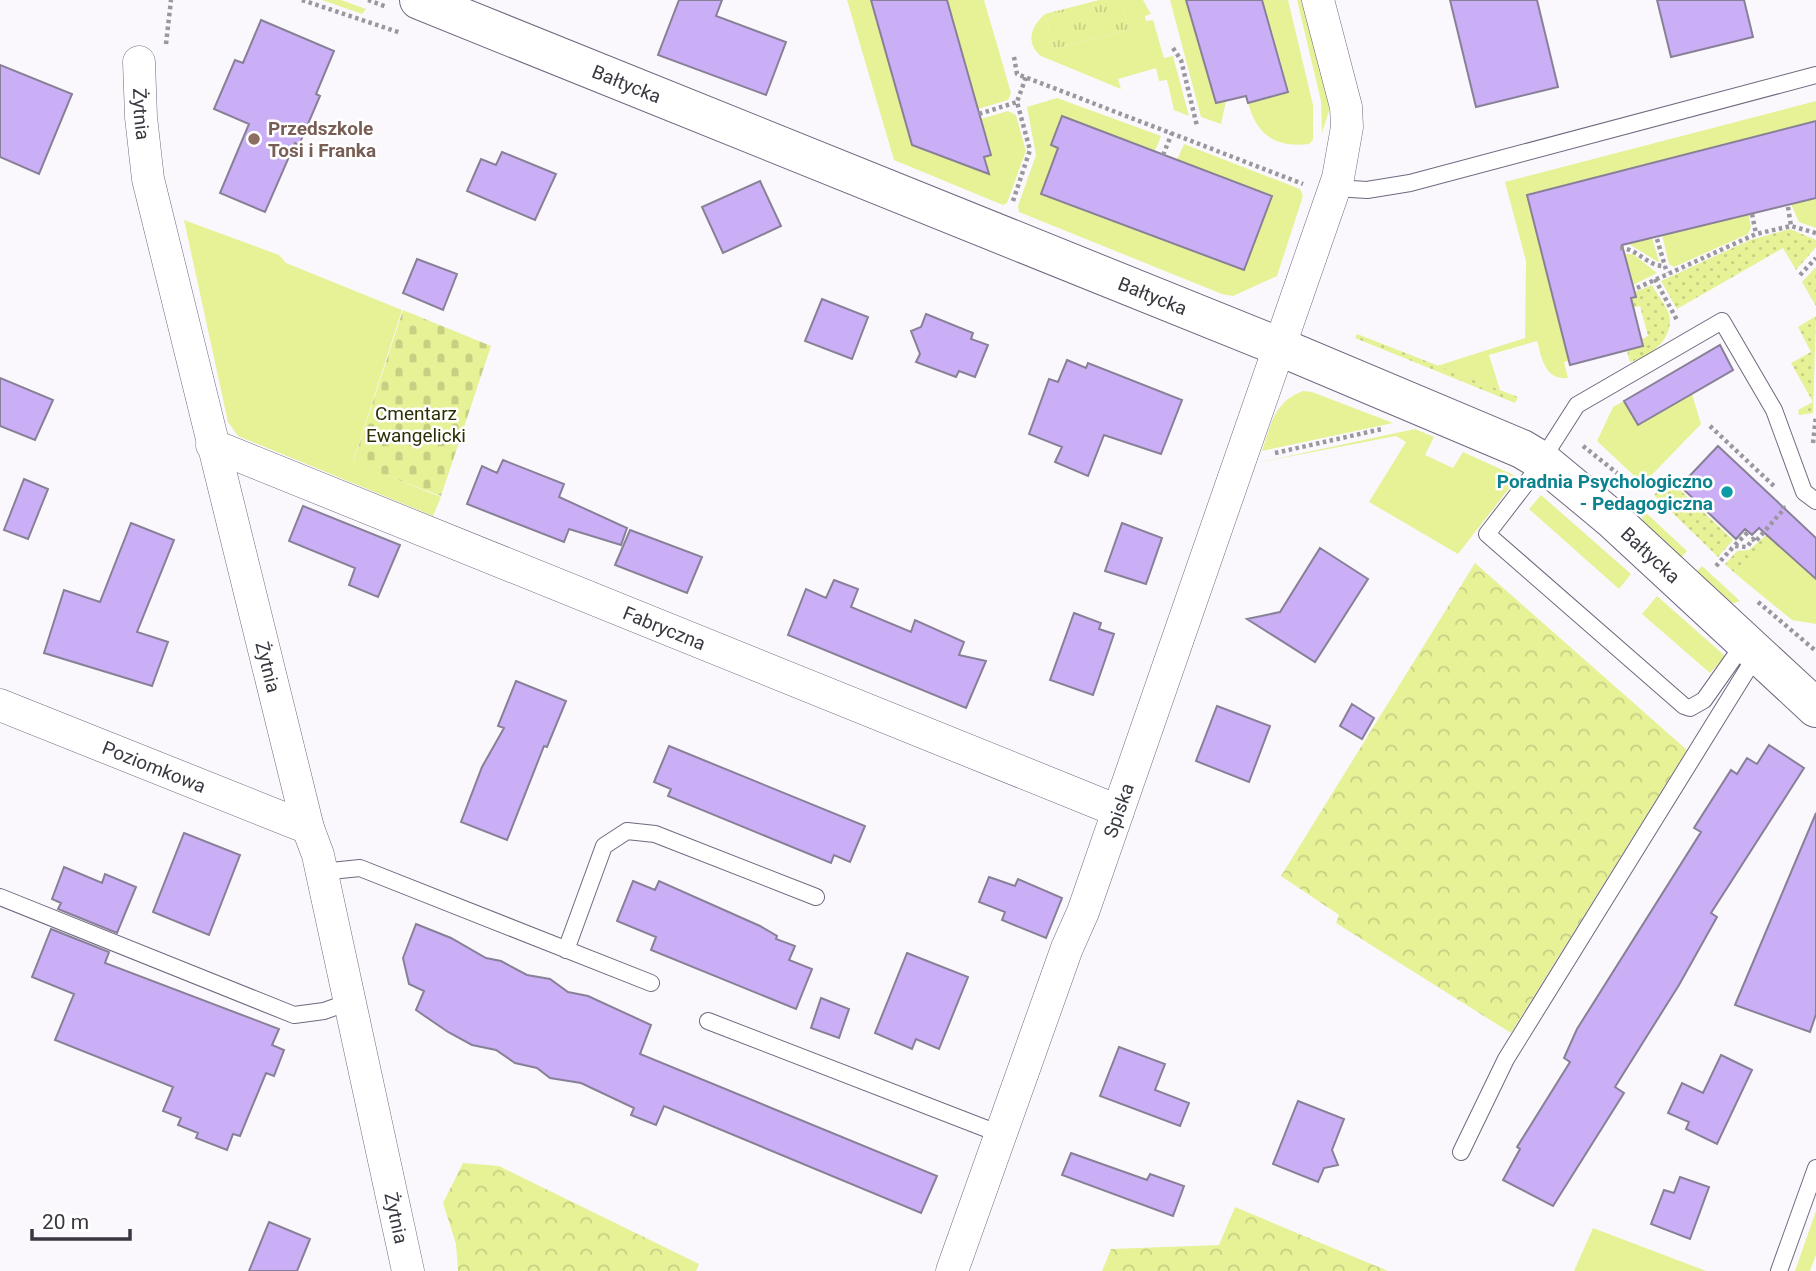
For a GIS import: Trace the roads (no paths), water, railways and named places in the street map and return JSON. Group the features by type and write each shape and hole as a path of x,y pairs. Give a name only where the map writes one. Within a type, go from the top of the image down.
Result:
{"street":[{"name":"Bałtycka","path":"419,0 1280,346 1522,449 1542,461 1612,519 1816,708"},
{"name":"Spiska","path":"952,1271 1067,948 1083,912 1280,346 1321,189 1345,148 1346,107 1318,0"},
{"name":"Żytnia","path":"139,62 141,117 148,179 212,445 321,872 408,1271"},
{"name":"Fabryczna","path":"212,445 1118,811"},
{"name":"Poziomkowa","path":"0,705 308,828"}],"lane":[{"path":"1321,189 1367,190 1410,183 1816,75"},
{"path":"1751,648 1704,700 1690,708 1684,706 1487,534 1542,461 1577,405 1722,321 1774,410 1804,492 1816,501"},
{"path":"1461,1152 1506,1059 1751,648"},
{"path":"566,950 604,846 627,831 655,834 816,897"},
{"path":"321,872 360,868 651,983"},
{"path":"0,897 294,1015 349,1002"},
{"path":"708,1021 1000,1134"},
{"path":"1779,1271 1816,1168"}],"place":[{"name":"Przedszkole Tosi i Franka","path":"254,139"},
{"name":"Poradnia Psychologiczno - Pedagogiczna","path":"1727,492"}],"park label":[{"name":"Cmentarz Ewangelicki","path":"416,424"}]}
